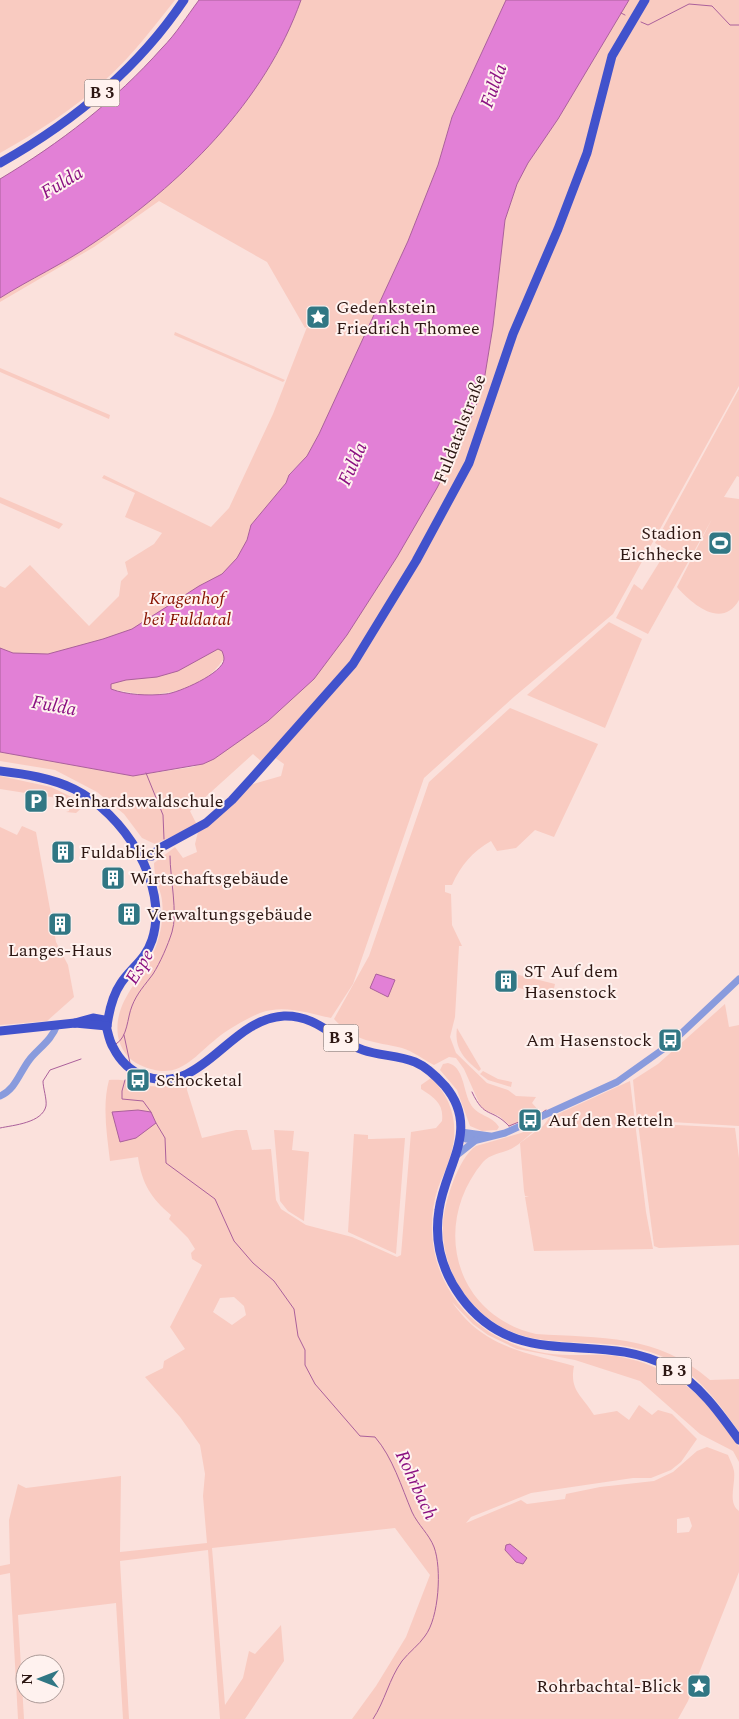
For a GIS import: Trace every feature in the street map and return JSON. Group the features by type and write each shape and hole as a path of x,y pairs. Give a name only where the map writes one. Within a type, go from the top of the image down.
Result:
{"main road":[{"name":"B 3","path":"0,163 53,132 100,94 147,48 184,0"},
{"name":"Fuldatalstraße","path":"152,856 160,848 194,831 232,800 353,664 416,561 469,462 513,334 587,154 612,56 618,41 645,0"},
{"name":"B 3","path":"0,771 57,782 88,797 118,822 138,855 148,877 156,917 151,942 142,959 120,984 112,1000 108,1031 112,1047 126,1066 148,1078 175,1080 191,1073 249,1027 272,1018 299,1017 324,1026 362,1050 415,1062 427,1068 453,1098 461,1134 457,1155 442,1195 439,1209 438,1238 448,1277 464,1301 475,1313 494,1328 524,1342 563,1348 624,1351 668,1367 690,1381 707,1398 739,1440"},
{"name":"Fuldatalstraße","path":"138,855 151,849 160,848"},
{"path":"138,855 152,856 148,877"},
{"path":"93,1018 112,1000"},
{"path":"0,1032 75,1023 93,1018 104,1020 108,1031"},
{"path":"75,1023 108,1031"}],"street":[{"path":"457,1155 477,1140 505,1133 531,1122 630,1074 669,1046 739,979"},
{"path":"0,1096 8,1093 28,1062 54,1035 57,1025"},
{"path":"461,1134 490,1136"},
{"path":"461,1134 466,1139 477,1140"}],"green space":[{"path":"0,0 175,0 150,32 114,72 54,120 0,153"},
{"name":"Kragenhof bei Fuldatal","path":"301,0 506,0 452,116 438,165 408,241 319,434 307,456 289,474 286,483 251,525 246,542 229,649 222,661 214,671 195,684 171,692 145,695 0,670 0,586 5,588 30,565 89,626 119,596 121,581 128,574 125,562 154,544 162,533 125,517 135,493 102,478 104,475 211,527 229,508 273,414 307,327 305,328 267,262 159,201 94,247 0,302 0,298 92,244 125,221 187,168 216,138 266,73 285,37"},
{"path":"629,0 739,0 739,386 613,614 515,696 424,778 353,984 331,1018 296,1010 269,1010 255,1015 230,1029 185,1065 176,1069 154,1070 140,1065 128,1057 123,1049 118,1036 118,1023 124,1001 149,962 160,931 162,902 154,863 175,847 183,858 197,852 195,844 198,832 250,785 281,776 284,764 274,757 261,761 253,754 190,811 197,825 155,844 142,838 124,814 97,792 55,770 0,761 0,752 133,776 193,767 214,759 268,721 314,679 347,635 397,557 467,429 483,387 493,326 505,220 517,184 528,163 558,119"},
{"path":"175,332 285,380 283,382 174,335"},
{"path":"0,368 110,415 109,419 0,372"},
{"path":"739,389 739,477 737,476 724,497 739,499 739,600 732,609 716,614 699,606 677,587 712,519 648,634 616,618 634,584 642,590 667,550 655,543"},
{"path":"0,497 63,524 59,529 0,503"},
{"path":"609,622 642,639 605,728 527,695"},
{"path":"510,708 598,744 554,837 535,830 516,848 497,851 491,841 468,860 459,871 452,885 445,885 445,892 451,894 452,925 462,946 459,946 455,1017 450,1037 456,1053 487,1083 508,1090 516,1096 536,1097 532,1103 540,1112 510,1126 499,1116 484,1110 480,1105 464,1069 456,1058 449,1057 434,1065 406,1049 358,1037 342,1027 334,1019 369,956 429,782"},
{"path":"0,776 51,787 86,804 76,813 66,812 69,811 70,800 0,789"},
{"path":"22,826 36,832 56,942 68,965 74,997 47,1021 0,1025 0,827 17,835"},
{"path":"515,974 555,984 553,993 537,993 512,986"},
{"path":"725,1004 729,1027 739,1025 739,1126 637,1120 633,1080 658,1064"},
{"path":"457,1028 481,1069 479,1071 461,1052 456,1035"},
{"path":"443,1064 453,1065 460,1074 470,1103 476,1111 496,1123 499,1127 497,1130 482,1131 470,1126 457,1090 440,1070"},
{"path":"483,1071 498,1079 512,1082 511,1087 488,1080 480,1074"},
{"path":"197,1077 187,1086 187,1090 202,1138 236,1130 247,1130 252,1150 271,1149 276,1200 281,1209 306,1225 352,1237 397,1257 401,1255 411,1132 436,1128 442,1121 442,1110 438,1102 421,1089 421,1085 431,1078 445,1096 453,1116 454,1137 452,1148 448,1164 438,1188 433,1208 432,1227 438,1266 456,1301 469,1316 485,1329 515,1345 559,1355 616,1356 645,1363 658,1369 670,1375 693,1392 715,1413 728,1429 739,1447 739,1462 733,1451 700,1434 640,1381 575,1360 517,1349 488,1335 473,1324 452,1302 464,1317 491,1339 522,1352 574,1366 573,1382 575,1387 594,1415 617,1411 629,1420 639,1405 652,1415 658,1410 672,1414 697,1439 681,1462 671,1470 651,1478 633,1478 531,1493 471,1517 466,1523 521,1500 527,1504 565,1499 566,1494 600,1487 654,1481 673,1472 697,1451 707,1447 728,1455 734,1471 733,1503 739,1511 739,1572 688,1701 678,1719 352,1719 376,1686 406,1637 430,1575 395,1528 212,1548 225,1705 243,1678 249,1651 255,1654 281,1625 284,1661 245,1719 220,1719 208,1550 120,1561 129,1719 123,1719 116,1603 18,1615 20,1654 15,1654 15,1664 10,1573 0,1575 0,1566 10,1564 9,1520 18,1484 26,1488 121,1476 120,1552 207,1543 203,1496 205,1474 200,1445 180,1417 145,1377 163,1368 164,1361 185,1349 170,1327 202,1265 192,1259 191,1253 195,1249 188,1238 169,1219 171,1215 148,1190 138,1157 110,1161 106,1120 109,1080 124,1080 147,1086 176,1084","holes":["234,1297 244,1306 246,1315 232,1325 213,1312 220,1298","689,1517 692,1526 689,1532 677,1533 677,1519"]},
{"path":"630,1081 646,1212 653,1249 534,1251 525,1197 529,1197 525,1196 524,1191 520,1143 543,1126 549,1118"},
{"path":"638,1123 735,1128 739,1158 739,1245 659,1248 654,1246"},
{"path":"540,1124 541,1126 515,1147 486,1159 467,1186 458,1212 455,1239 459,1264 469,1288 486,1308 508,1324 536,1334 583,1336 628,1341 670,1354 690,1365 710,1380 739,1379 739,1432 705,1388 674,1362 635,1348 531,1338 507,1330 484,1315 463,1292 450,1268 445,1251 443,1233 446,1205 458,1170 469,1152 476,1146 521,1133"},
{"path":"274,1130 294,1131 292,1150 309,1152 304,1221 288,1211 280,1201"},
{"path":"354,1134 368,1135 368,1139 405,1138 396,1254 348,1232"},
{"path":"17,1704 23,1704 24,1719 18,1719"}],"water":[{"name":"Fulda","path":"199,0 301,0 285,37 266,73 216,138 187,168 125,221 92,244 0,298 0,179 65,136 125,86 167,43"},
{"name":"Fulda","path":"506,0 629,0 558,119 528,163 517,184 505,220 493,326 483,387 467,429 437,488 397,557 347,635 314,679 268,721 214,759 203,764 133,776 0,752 0,648 13,653 48,654 132,629 199,586 222,574 237,558 247,540 251,525 286,483 289,475 307,456 319,434 408,241 438,165 452,117","holes":["218,649 222,651 224,659 217,670 200,681 172,693 145,695 124,693 111,689 111,684 126,680 157,677 178,671"]},
{"path":"376,974 395,980 388,997 370,988"},
{"path":"138,1110 151,1112 156,1123 136,1138 120,1142 112,1112"},
{"path":"510,1544 527,1558 523,1564 516,1562 505,1550 506,1545"}],"waterway":[{"path":"641,22 648,25 689,4 712,6 730,25 739,25"},
{"path":"621,13 625,15"},
{"name":"Espe","path":"146,773 163,815 164,839"},
{"name":"Espe","path":"116,1044 123,1037 134,1001 156,970 172,932 174,906 170,856"},
{"path":"124,1035 130,1063"},
{"name":"Espe","path":"0,1128 27,1122 39,1116 46,1106 43,1081 50,1070 81,1059"},
{"path":"125,1080 122,1099 143,1101 151,1112"},
{"path":"472,1092 485,1110 503,1120 509,1126"},
{"path":"509,1126 541,1113"},
{"name":"Rohrbach","path":"156,1123 165,1138 166,1163 215,1199 234,1241 253,1263 274,1281 294,1309 298,1336 305,1350 305,1365 315,1384 360,1436 375,1437 381,1445 396,1473 412,1512 434,1547 438,1567 438,1593 430,1628 398,1668 373,1719"}],"place":[{"name":"Gedenkstein Friedrich Thomee","path":"318,317"},
{"name":"Stadion Eichhecke","path":"720,543"},
{"name":"Reinhardswaldschule","path":"36,801"},
{"name":"Fuldablick","path":"63,852"},
{"name":"Wirtschaftsgebäude","path":"113,878"},
{"name":"Verwaltungsgebäude","path":"129,914"},
{"name":"Langes-Haus","path":"60,924"},
{"name":"ST Auf dem Hasenstock","path":"506,981"},
{"name":"Am Hasenstock","path":"670,1040"},
{"name":"Schocketal","path":"138,1080"},
{"name":"Auf den Retteln","path":"530,1120"},
{"name":"Rohrbachtal-Blick","path":"699,1686"}]}
